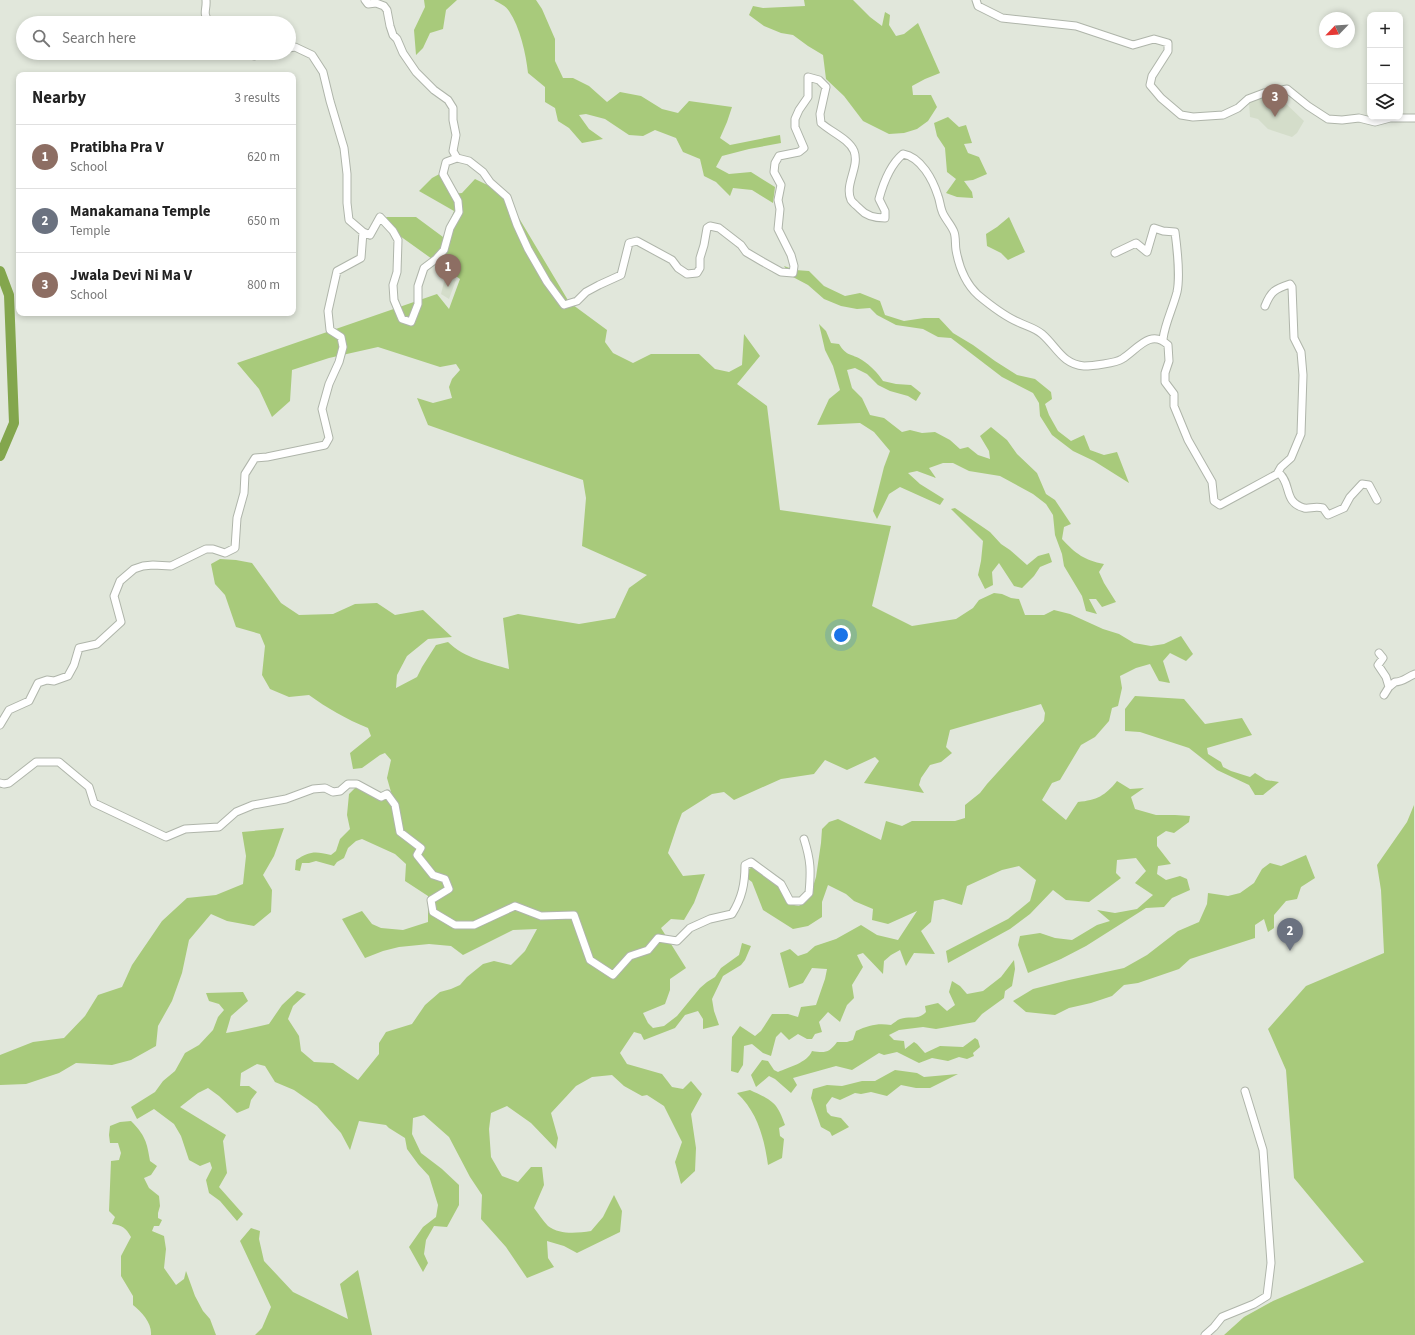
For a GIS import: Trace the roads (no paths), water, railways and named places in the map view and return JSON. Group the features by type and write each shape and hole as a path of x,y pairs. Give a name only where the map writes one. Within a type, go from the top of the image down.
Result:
{"street":[{"path":"205,16 204,11 207,4 206,0"},
{"path":"365,0 368,4 376,3 384,6 387,10 393,35 397,39 403,53 416,72 434,90 448,100 453,108 452,120 456,135 453,151 457,158"},
{"path":"976,0 978,6 1002,18 1076,26 1133,45 1154,39 1168,43 1168,51 1152,76 1150,85 1161,98 1180,115 1193,117 1223,115 1238,108 1248,100 1264,93 1287,89 1308,106 1328,119 1342,120 1359,118 1375,122 1390,118 1415,118"},
{"path":"296,48 312,55 323,72 344,148 349,220 363,232 370,235 380,217 393,231 398,240 397,272 393,285 394,300 402,319 411,322 418,304 418,286 424,268 436,259 444,250 450,228 459,212 458,201 443,174 446,162 457,158 469,160 507,197 517,225 528,249 547,282 564,305 577,301 586,292 621,275 629,243 637,241 672,260 678,268 687,274 697,274 700,268 700,258 707,228 710,226 719,228 741,245 746,252 757,259 781,272 793,273 794,266 791,255 778,229 780,209 778,200 781,185 774,172 775,163 779,156 799,152 804,148 795,127 795,120 799,110 808,97 808,78 819,80 826,87 820,114 821,123 845,140 854,151 856,160 849,189 851,200 863,212 877,218 885,218 885,211 879,199 882,190 897,159 903,154 909,155 924,169 932,182 938,196 942,212 954,232 958,261 964,279 977,294 995,308 1017,322 1042,334 1064,359 1084,366 1113,363 1122,360 1138,346 1151,338 1162,339 1168,344 1169,361 1165,373 1165,382 1174,394 1174,406 1188,440 1212,482 1214,501 1220,505 1238,497 1277,474 1281,467 1291,458 1301,434 1303,375 1301,352 1294,338 1292,287 1290,284 1274,290 1268,297 1265,306"},
{"path":"1115,253 1136,243 1147,252 1154,228 1163,231 1175,232 1177,247 1178,289 1172,312 1164,329 1162,339"},
{"path":"0,726 9,710 29,701 38,683 47,680 54,681 68,676 74,665 79,648 97,644 121,622 114,596 120,581 134,569 142,566 153,565 171,566 206,549 213,549 225,553 235,548 237,518 244,493 245,474 255,458 267,457 324,445 329,438 322,409 329,384 339,362 343,347 341,337 330,330 328,310 337,271 361,258 363,232"},
{"path":"1277,474 1281,474 1286,484 1288,495 1295,504 1306,508 1315,506 1323,508 1328,515 1344,508 1362,484 1369,485 1377,500"},
{"path":"1379,654 1383,658 1378,666 1386,677 1389,687"},
{"path":"1384,695 1394,682 1401,682 1415,674"},
{"path":"0,783 9,783 36,762 58,762 89,787 94,802 166,837 185,829 219,827 236,812 253,805 286,799 313,789 325,788 333,792 340,791 348,784 357,784 381,797 387,794 394,805 400,832 421,848 417,855 433,876 445,879 449,890 431,900 433,912 455,925 474,925 515,906 541,916 574,915 590,960 614,975 630,956 648,950 658,938 677,941 690,928 710,920 732,914 737,906 745,883 745,865 751,862 781,884 790,901 801,901 809,893 811,870 804,840"},
{"path":"1205,1335 1222,1317 1254,1304 1267,1296 1271,1263 1263,1150 1245,1091"}],"waterway":[{"path":"0,271 9,295 14,423 0,456"}],"place":[{"name":"Jwala Devi Ni Ma V","path":"1275,117"},
{"name":"Pratibha Pra V","path":"448,287"},
{"name":"Manakamana Temple","path":"1290,951"}]}
